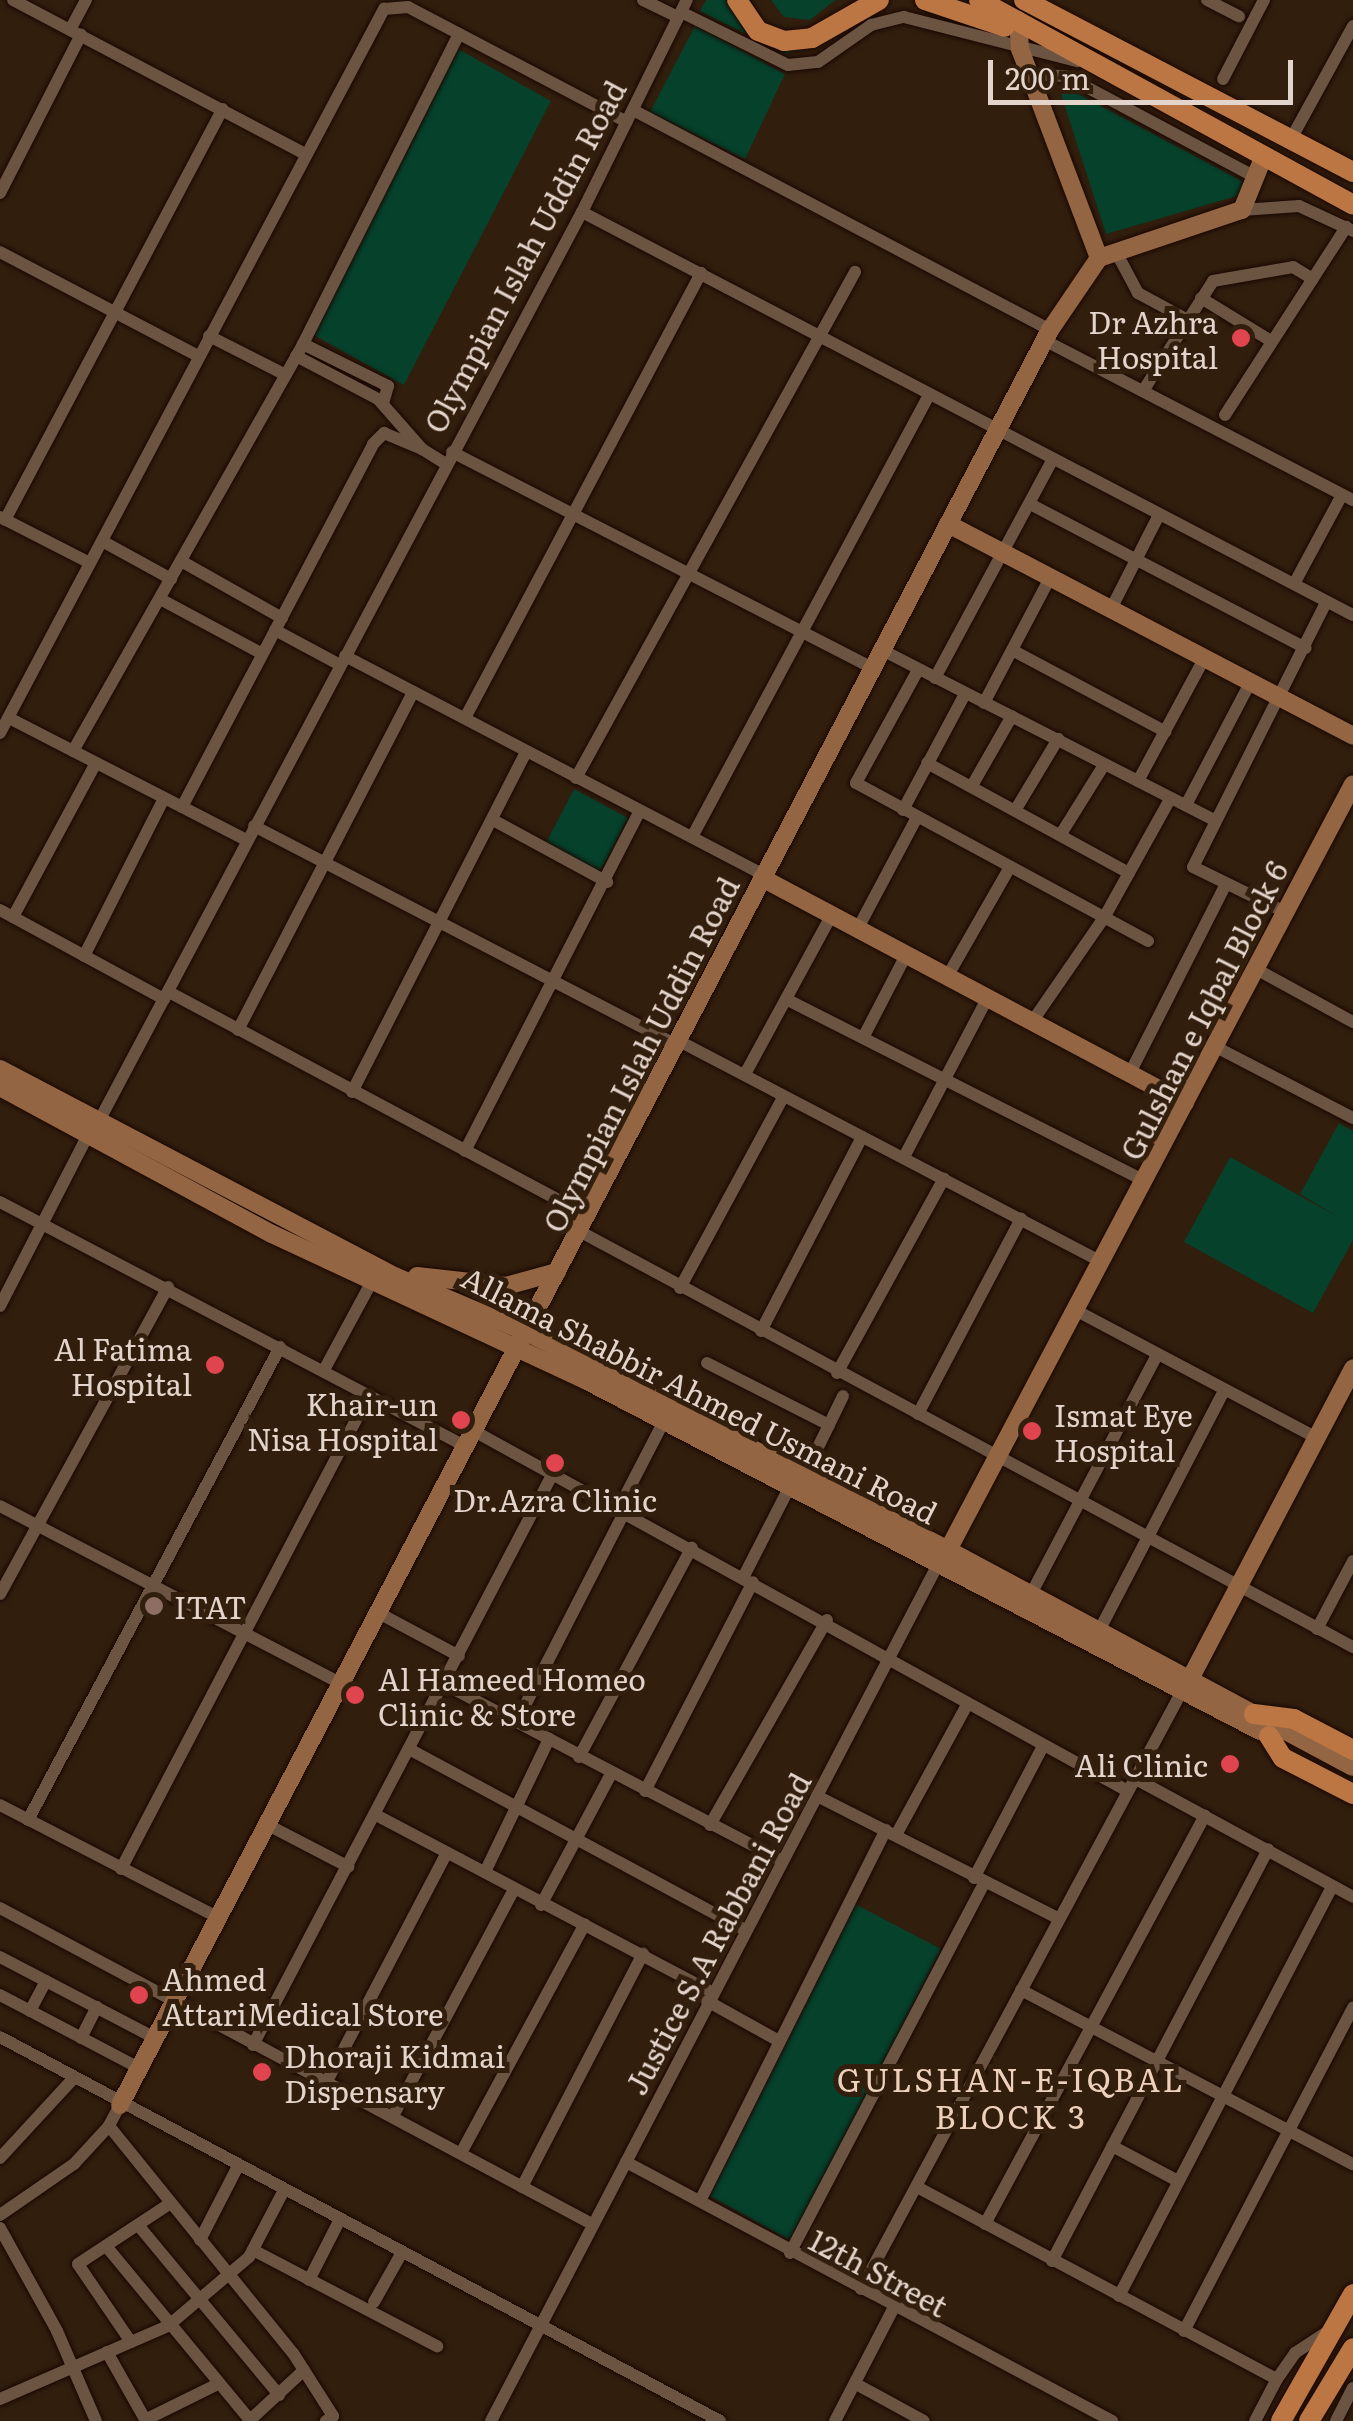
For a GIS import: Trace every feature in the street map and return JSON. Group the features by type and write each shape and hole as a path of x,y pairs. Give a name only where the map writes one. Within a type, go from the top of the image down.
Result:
{"main road":[{"path":"736,0 758,31 784,41 812,38 879,0"},
{"path":"746,0 765,25 788,35 819,27 842,0"},
{"path":"926,0 1024,17 1085,62 1259,167 1353,205"},
{"path":"979,0 1291,139 1353,172"},
{"path":"1254,1714 1294,1719 1353,1750"},
{"path":"1269,1736 1283,1758 1353,1794"},
{"path":"1281,2421 1353,2294"},
{"path":"1310,2421 1348,2380 1353,2348"}],"street":[{"path":"14,0 305,154"},
{"path":"0,193 76,32 86,0"},
{"path":"643,0 682,10 788,64 818,62 871,25 904,17 1024,17 1034,74 1107,254 1138,293 1186,319"},
{"path":"1207,0 1240,16"},
{"path":"1223,79 1264,0"},
{"path":"246,840 74,751 3,726 384,10 408,7 630,116 1348,498 1294,584"},
{"name":"Olympian Islah Uddin Road","path":"0,1306 582,212 682,10"},
{"path":"1291,139 1353,26"},
{"path":"74,751 150,605 162,600 282,373 300,350 458,34"},
{"path":"1034,74 1066,76 1259,167 1242,210"},
{"path":"90,563 3,518 223,109"},
{"path":"1107,254 1242,210 1298,206 1350,229 1313,278 1225,415"},
{"path":"582,212 1353,615"},
{"path":"0,252 198,356"},
{"name":"Olympian Islah Uddin Road","path":"120,2104 1047,335 1107,254"},
{"path":"1143,391 1186,319 1217,280 1293,267 1313,278"},
{"path":"465,718 700,272"},
{"path":"576,778 690,574 815,336 856,272"},
{"path":"1201,298 1271,341"},
{"path":"209,336 282,373"},
{"path":"300,350 388,386 383,404 422,449"},
{"path":"692,837 805,632 928,395"},
{"path":"182,808 380,435 449,458 574,511 805,632 918,670 1216,821"},
{"path":"935,678 1053,459"},
{"path":"1030,504 1306,648"},
{"path":"1110,610 1159,515"},
{"path":"948,524 1203,661 1353,736"},
{"path":"102,541 171,579"},
{"path":"181,561 342,660 465,718 639,813 692,837 905,957 1185,1102"},
{"path":"984,703 1050,578"},
{"path":"162,600 262,653"},
{"path":"1284,911 1193,867 1326,602"},
{"path":"1012,650 1166,732"},
{"path":"1138,781 1203,661"},
{"path":"918,670 856,783 1148,940"},
{"path":"1186,806 1250,683"},
{"path":"238,1030 413,692"},
{"path":"904,810 965,694"},
{"path":"973,784 1012,716"},
{"path":"1016,809 1058,739"},
{"path":"352,1092 526,752"},
{"path":"927,763 973,784 1129,873"},
{"path":"95,765 6,913 465,1151 680,1288 1353,1647"},
{"path":"1062,834 1104,765"},
{"name":"Gulshan e Iqbal Block 6","path":"943,1557 1146,1181 1353,784"},
{"path":"84,956 164,798"},
{"path":"1032,1022 1105,916 1170,799"},
{"path":"465,1151 607,882 639,813"},
{"path":"856,930 917,817"},
{"path":"493,820 607,882"},
{"path":"254,826 555,983 745,1074 1102,1262"},
{"path":"947,977 1010,867"},
{"path":"1130,1073 1226,884"},
{"path":"745,1074 831,916"},
{"path":"864,1036 905,957"},
{"path":"1256,969 1353,1022"},
{"path":"904,1157 988,998"},
{"path":"788,1000 1146,1181"},
{"path":"1216,1048 1353,1118"},
{"name":"Allama Shabbir Ahmed Usmani Road","path":"0,1069 94,1128 370,1283 796,1482"},
{"name":"Allama Shabbir Ahmed Usmani Road","path":"3,1095 94,1128 397,1277 526,1332 796,1482 1186,1685 1254,1714 1316,1755"},
{"path":"680,1288 784,1096"},
{"path":"761,1331 862,1137"},
{"path":"837,1372 944,1178"},
{"path":"0,1202 370,1395 553,1473 827,1620 1126,1790"},
{"path":"918,1414 1021,1219"},
{"path":"397,1277 506,1286 558,1272"},
{"path":"324,1370 370,1283"},
{"path":"0,1594 168,1287"},
{"path":"1077,1310 1315,1437"},
{"path":"28,1820 280,1347"},
{"path":"1031,1594 1157,1355"},
{"path":"707,1363 828,1425"},
{"path":"861,2289 1315,1437 1347,1392 1353,1368"},
{"path":"1100,1630 1224,1391"},
{"path":"121,1870 241,1630 370,1395"},
{"path":"645,1790 796,1482 843,1396"},
{"path":"517,1721 664,1421"},
{"path":"253,2045 553,1473"},
{"path":"0,1506 340,1683"},
{"path":"579,1757 692,1547"},
{"name":"Allama Shabbir Ahmed Usmani Road","path":"943,1557 1031,1594 1100,1630 1269,1736 1316,1755"},
{"name":"Justice S.A Rabbani Road","path":"491,2421 943,1557"},
{"path":"1317,1629 1353,1561"},
{"path":"378,1612 459,1656"},
{"path":"710,1825 827,1620"},
{"path":"444,1684 782,1861"},
{"path":"700,2201 777,2040 891,1832 968,1703"},
{"path":"485,1872 549,1739"},
{"path":"790,2253 979,1881 1043,1746"},
{"path":"409,1749 746,1930"},
{"path":"1316,1755 1353,1767"},
{"path":"1316,1755 1353,1780"},
{"path":"541,1905 611,1774"},
{"path":"1136,1779 1353,1897"},
{"path":"817,1796 1056,1918"},
{"path":"0,1805 218,1918"},
{"path":"376,1815 541,1905 643,1954 777,2040"},
{"path":"985,2224 1204,1816"},
{"path":"266,1824 349,1867"},
{"path":"1052,2261 1268,1849"},
{"path":"326,2083 447,1853"},
{"path":"1118,2296 1332,1886"},
{"path":"393,2116 514,1889"},
{"path":"0,1908 592,2224"},
{"path":"461,2153 585,1924"},
{"path":"522,2187 643,1954"},
{"path":"0,1957 155,2038"},
{"path":"30,2011 46,1981"},
{"path":"1020,1990 1353,2164"},
{"path":"0,1996 139,2068"},
{"path":"81,2038 96,2007"},
{"path":"1184,2331 1353,2008"},
{"path":"0,2037 282,2192 720,2421"},
{"path":"0,2158 73,2080"},
{"path":"0,2215 74,2164 108,2126 120,2104"},
{"path":"108,2126 304,2370 333,2416 326,2421"},
{"path":"1112,2146 1178,2181"},
{"name":"12th Street","path":"626,2162 893,2309 1109,2420"},
{"path":"200,2240 238,2168"},
{"path":"917,2187 1277,2379"},
{"path":"0,2399 168,2326 253,2250 282,2192"},
{"path":"132,2342 78,2264 170,2203"},
{"path":"309,2280 339,2221"},
{"path":"138,2224 279,2395"},
{"path":"0,2228 74,2366 96,2421"},
{"path":"106,2246 249,2421 304,2370"},
{"path":"253,2250 436,2346"},
{"path":"374,2302 402,2254"},
{"path":"836,2421 893,2309"},
{"path":"1255,2421 1295,2353 1332,2328"},
{"path":"107,2352 146,2420 218,2384"},
{"path":"1336,2421 1348,2380"},
{"path":"856,2384 924,2421"}],"green space":[{"path":"706,0 732,0 790,49 803,49 786,54 700,11"},
{"path":"771,0 835,0 810,20 784,17"},
{"path":"695,26 785,74 745,159 650,112"},
{"path":"458,49 551,101 404,385 310,333"},
{"path":"1067,88 1251,186 1247,193 1106,234 1060,91"},
{"path":"574,789 628,818 600,872 546,843"},
{"path":"1339,1123 1353,1131 1353,1240 1313,1313 1184,1242 1230,1157 1338,1217 1300,1194"},
{"path":"855,1904 941,1949 793,2242 703,2192"}],"place":[{"name":"Dr Azhra Hospital","path":"1241,338"},
{"name":"Al Fatima Hospital","path":"215,1365"},
{"name":"Khair-un Nisa Hospital","path":"461,1420"},
{"name":"Ismat Eye Hospital","path":"1032,1431"},
{"name":"Dr.Azra Clinic","path":"555,1463"},
{"name":"ITAT","path":"154,1606"},
{"name":"Al Hameed Homeo Clinic & Store","path":"355,1695"},
{"name":"Ali Clinic","path":"1230,1764"},
{"name":"Ahmed AttariMedical Store","path":"139,1995"},
{"name":"Dhoraji Kidmai Dispensary","path":"262,2072"}],"district":[{"name":"GULSHAN-E-IQBAL BLOCK 3","path":"1011,2098"}]}
